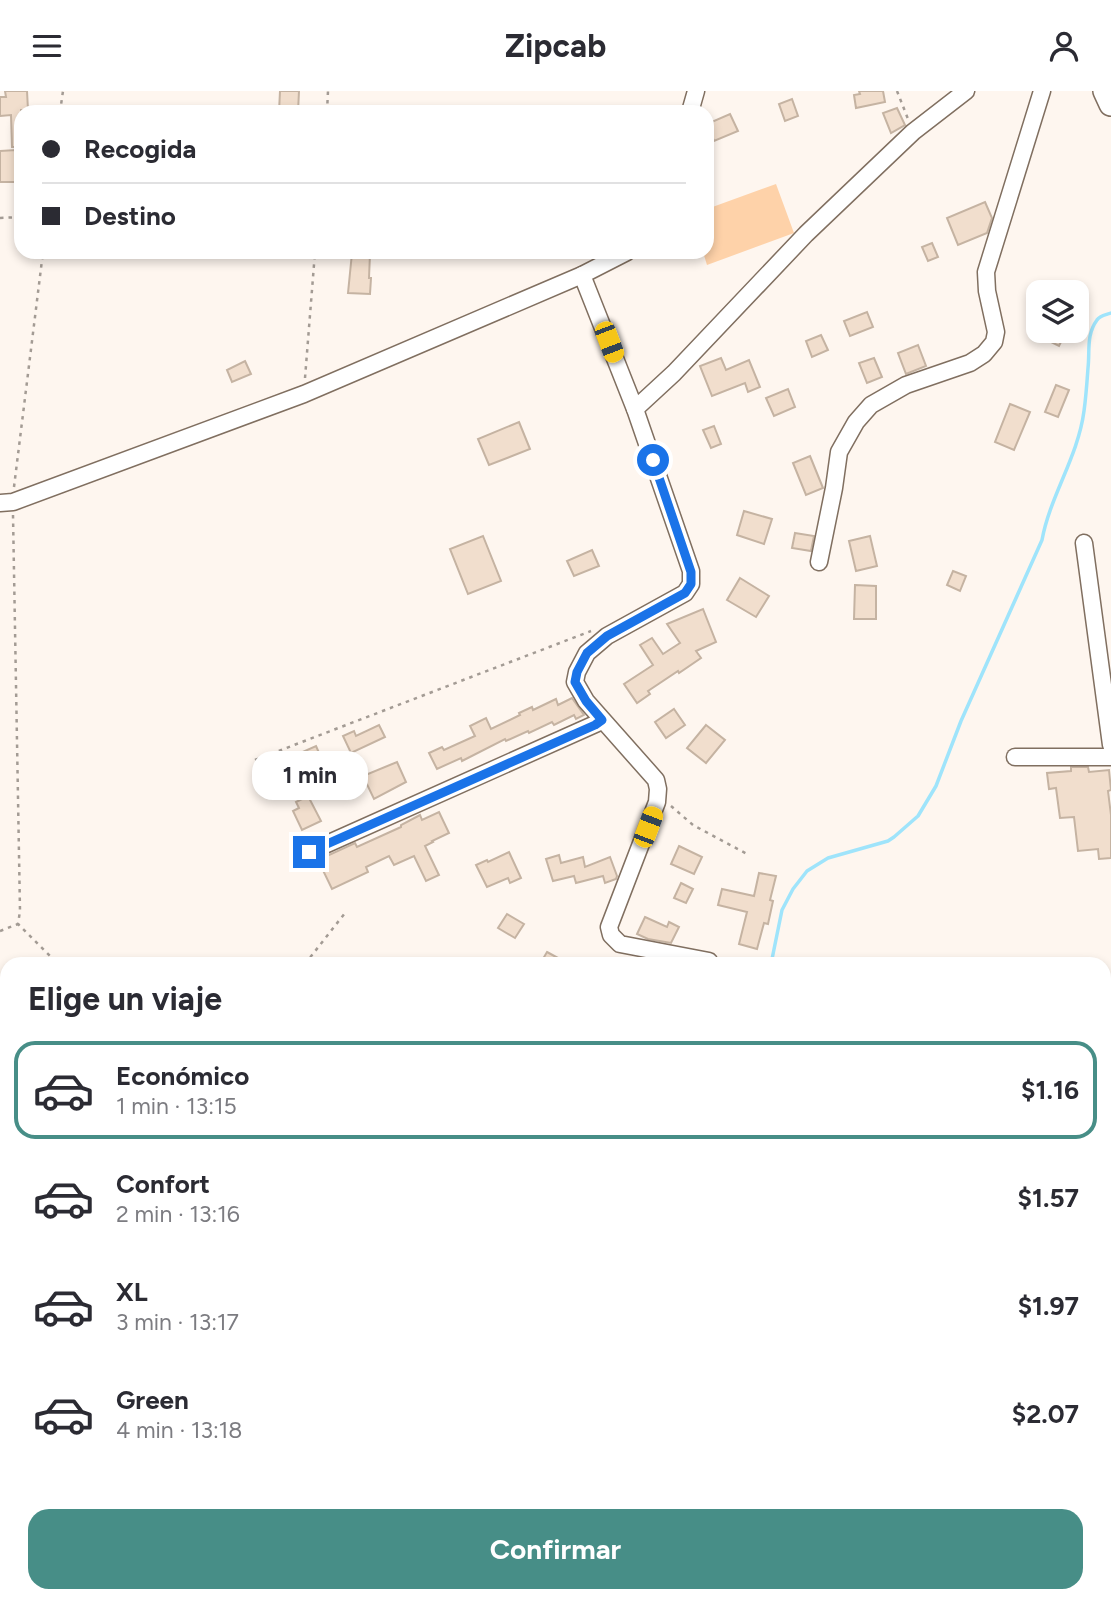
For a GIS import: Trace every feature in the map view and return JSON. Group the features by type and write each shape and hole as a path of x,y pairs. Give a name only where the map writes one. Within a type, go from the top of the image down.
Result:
{"highway":[{"path":"1105,91 1111,104"}],"street":[{"path":"635,409 674,373 806,234 913,132 966,91"},
{"path":"818,562 839,452 856,422 871,405 906,385 970,363 984,354 994,342 996,332 986,292 986,272 1042,91"},
{"path":"6,502 304,394 582,275 613,259"},
{"path":"582,275 635,409 691,572 691,584 685,593 607,636 587,653 577,672 575,682 586,701 656,780 658,789 657,801 609,926 611,935 620,944 688,957"},
{"path":"1084,543 1111,745"},
{"path":"309,852 583,731 602,720"},
{"path":"1015,757 1111,757"}],"path":[{"path":"897,91 913,132"},
{"path":"42,259 6,502 18,924 51,957"},
{"path":"304,394 314,259"},
{"path":"255,760 585,632 604,629 614,633"},
{"path":"658,795 693,825 747,854"},
{"path":"310,957 345,913"},
{"path":"0,931 18,924"}],"shaded area":[{"path":"776,184 794,233 707,265 705,259 714,259 714,206"}],"building":[{"path":"5,91 27,91 28,105 14,105 14,147 11,115 0,116 0,97 6,97"},
{"path":"280,91 299,91 298,105 279,105"},
{"path":"859,91 883,91 885,102 856,108 854,95 860,94"},
{"path":"792,99 798,116 785,121 779,104"},
{"path":"897,108 905,125 891,133 883,113"},
{"path":"730,114 738,131 714,141 714,121"},
{"path":"14,150 14,182 0,182 0,151"},
{"path":"985,202 992,218 987,233 958,245 947,218"},
{"path":"932,243 938,257 928,261 922,247"},
{"path":"351,259 370,259 370,294 348,293"},
{"path":"867,312 873,327 850,336 844,321"},
{"path":"821,335 828,350 812,357 806,341"},
{"path":"918,345 926,366 906,374 898,353"},
{"path":"721,358 726,370 749,360 760,387 748,392 745,383 712,396 700,366"},
{"path":"874,358 882,377 867,383 859,363"},
{"path":"245,361 251,374 232,382 227,370"},
{"path":"1056,385 1069,390 1058,417 1045,412"},
{"path":"788,389 795,407 774,416 766,398"},
{"path":"1010,404 1030,412 1014,450 995,442"},
{"path":"519,422 530,449 489,465 478,439"},
{"path":"714,426 721,444 711,448 703,430"},
{"path":"810,456 823,488 806,495 793,463"},
{"path":"744,511 772,519 764,544 737,535"},
{"path":"795,533 814,536 811,551 792,548"},
{"path":"483,536 501,581 468,594 450,549"},
{"path":"870,536 877,566 856,571 849,541"},
{"path":"592,550 599,566 574,576 567,561"},
{"path":"953,571 966,576 960,591 947,585"},
{"path":"740,578 769,596 756,617 727,600"},
{"path":"855,585 876,586 876,619 854,619"},
{"path":"703,609 716,642 696,651 701,658 648,691 650,694 637,703 624,684 653,665 640,645 652,638 663,654 680,643 667,624"},
{"path":"572,698 584,715 576,719 574,715 554,725 552,722 437,769 429,753 442,747 444,750 475,736 470,726 486,718 491,729 532,707 533,710 556,699 558,705"},
{"path":"674,709 685,725 666,738 655,722"},
{"path":"379,725 385,737 351,753 343,736 354,731 356,736"},
{"path":"706,725 725,740 706,763 687,748"},
{"path":"316,746 323,762 315,766 323,782 299,793 290,773 283,777 275,761 285,756 287,759"},
{"path":"397,762 406,782 374,799 363,776"},
{"path":"1071,767 1088,767 1089,772 1109,770 1111,858 1099,859 1098,849 1078,851 1074,817 1060,818 1056,788 1049,789 1047,773 1071,771"},
{"path":"308,796 321,821 302,830 293,811 299,808 296,802"},
{"path":"439,812 449,833 425,846 439,875 426,881 414,856 394,865 389,856 366,867 368,872 332,889 318,860 355,843 357,847 420,815 422,820"},
{"path":"679,846 702,857 694,874 671,864"},
{"path":"509,852 521,878 510,883 508,878 487,887 476,865"},
{"path":"559,855 561,863 583,857 585,867 610,857 616,879 605,883 603,876 576,883 574,876 553,881 546,859"},
{"path":"759,873 776,876 768,924 764,923 757,949 739,944 747,912 718,905 722,889 754,896"},
{"path":"681,883 693,889 686,903 674,898"},
{"path":"507,914 524,924 515,938 498,928"},
{"path":"645,917 667,927 669,922 679,927 671,943 637,934"}],"waterway":[{"path":"772,957 782,910 807,871 828,858 888,841 918,816 936,786 961,721 1042,540 1081,428 1091,331 1098,318 1111,313"}],"route":[{"path":"309,852 602,720 575,682 587,653 607,636 685,593 691,584 691,572 653,460"}]}
